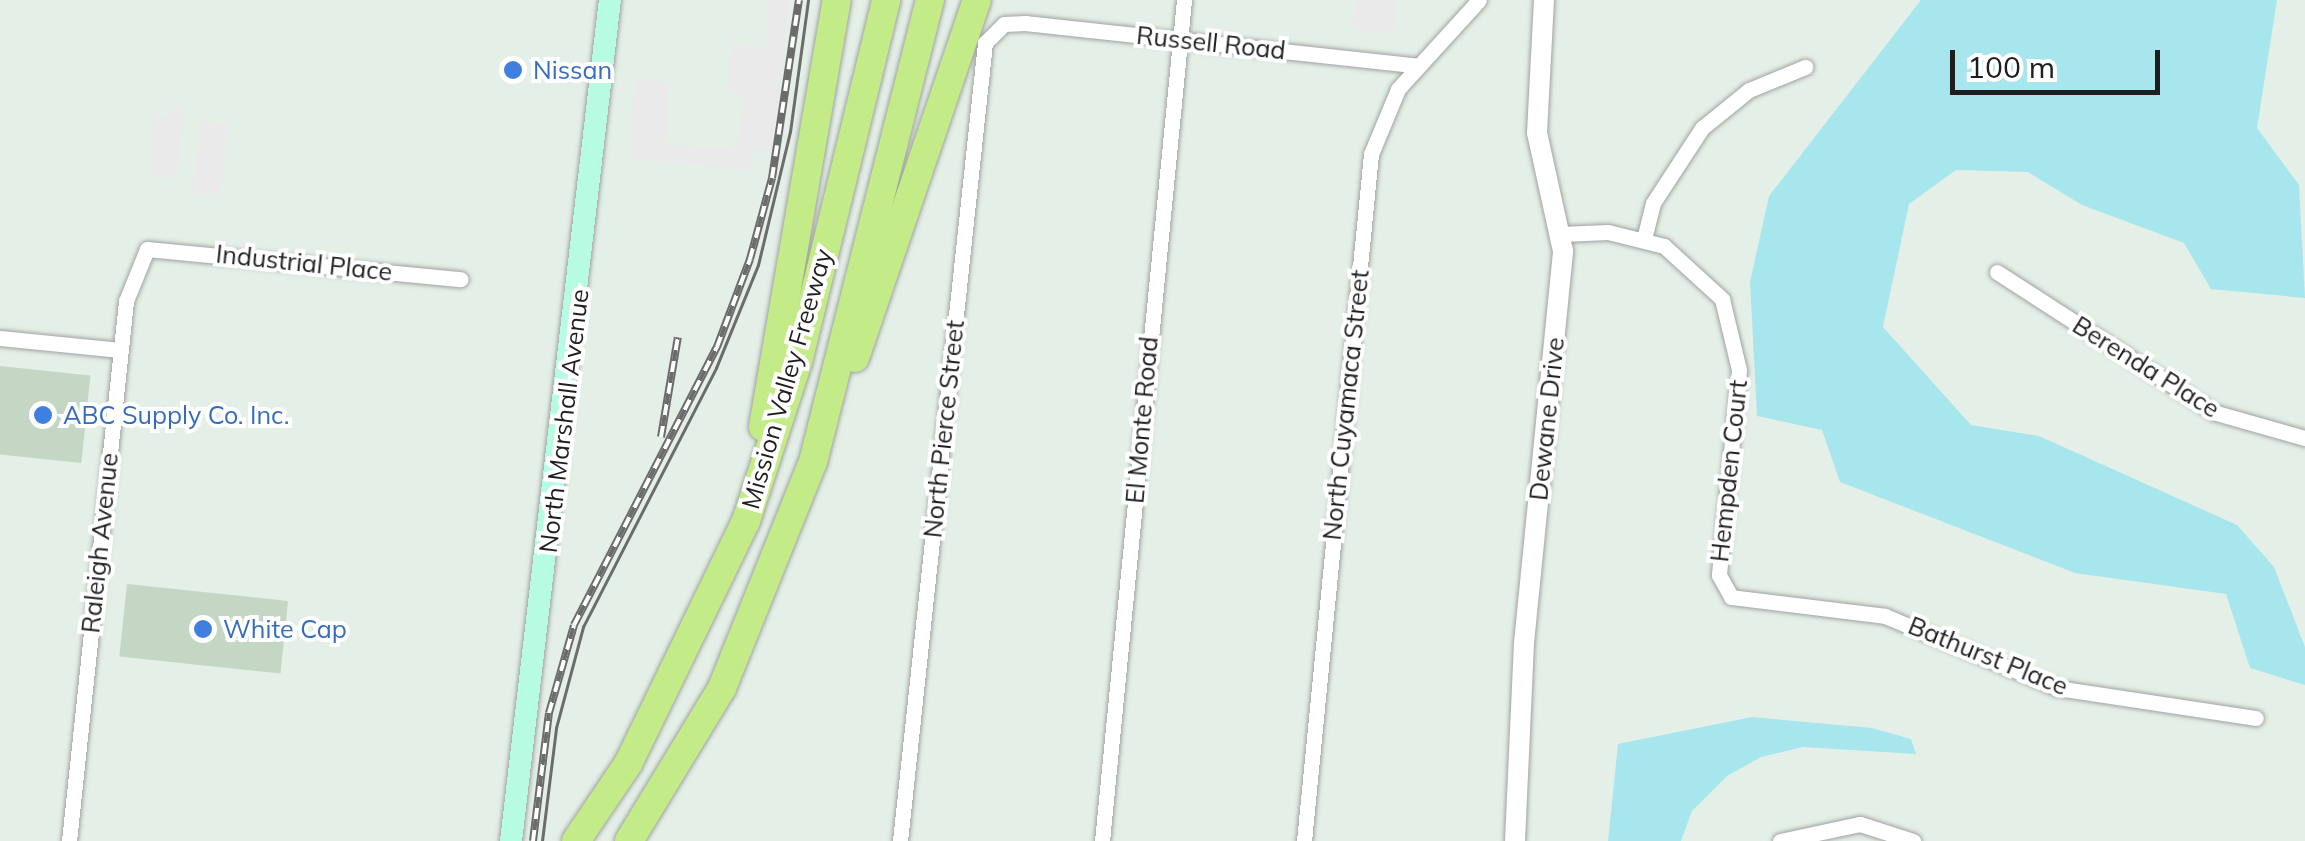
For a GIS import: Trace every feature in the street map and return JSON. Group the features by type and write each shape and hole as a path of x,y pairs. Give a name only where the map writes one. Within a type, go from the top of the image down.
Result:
{"highway":[{"path":"746,522 837,0"},
{"name":"Mission Valley Freeway","path":"576,841 646,731 746,522 798,362 886,0"},
{"name":"Mission Valley Freeway","path":"628,841 728,676 822,432 930,0"},
{"path":"822,432 868,328 977,0"}],"main road":[{"name":"North Marshall Avenue","path":"511,841 610,0"}],"street":[{"name":"El Monte Road","path":"1102,841 1184,0"},
{"name":"North Cuyamaca Street","path":"1304,841 1371,154 1398,88 1477,2 1494,0"},
{"name":"Dewane Drive","path":"1515,841 1561,234 1536,132 1544,0"},
{"name":"Russell Road","path":"1004,24 1418,66"},
{"name":"North Pierce Street","path":"900,841 986,43 1004,24"},
{"path":"1561,234 1644,239 1654,203 1702,128 1749,90 1805,67"},
{"name":"Hempden Court","path":"1644,239 1712,284 1734,332 1740,370 1723,590"},
{"name":"Industrial Place","path":"148,249 461,279"},
{"name":"Raleigh Avenue","path":"69,841 126,301 148,249"},
{"name":"Berenda Place","path":"1997,272 2213,412 2305,438"},
{"path":"0,338 120,350"},
{"name":"Bathurst Place","path":"1723,590 1742,602 1886,616 2057,688 2256,718"},
{"path":"1780,841 1832,834 1860,824 1914,841"}],"shaded area":[{"path":"768,0 790,0 772,151 754,149 751,170 629,158 636,80 669,82 666,145 737,149 743,100 729,88 731,44 766,47"},
{"path":"1356,0 1396,0 1394,33 1352,29"},
{"path":"1921,0 2277,0 2257,128 2299,185 2305,298 2211,289 2184,243 2082,205 2028,172 1956,170 1909,204 1883,327 1971,425 2039,436 2237,525 2274,567 2305,647 2305,685 2250,668 2226,594 2075,573 1840,482 1822,430 1757,416 1750,282 1769,196"},
{"path":"171,109 184,110 177,178 149,175 155,114 170,116"},
{"path":"200,121 228,124 220,196 192,193"},
{"path":"1752,717 1872,728 1911,739 1916,754 1803,747 1761,757 1727,776 1692,811 1681,841 1608,841 1618,744"}],"building":[{"name":"ABC Supply Co. Inc.","path":"0,366 91,376 81,463 0,454"},
{"name":"White Cap","path":"127,584 288,601 280,674 119,657"}],"tram line":[{"path":"542,841 556,728 583,627 716,368 758,265 790,132 808,0"}],"railway":[{"path":"533,841 549,713 574,625 717,347 750,259 772,178 799,0"},
{"path":"661,437 678,337"}],"place":[{"name":"Nissan","path":"513,70"},
{"name":"ABC Supply Co. Inc.","path":"43,415"},
{"name":"White Cap","path":"203,629"}]}
